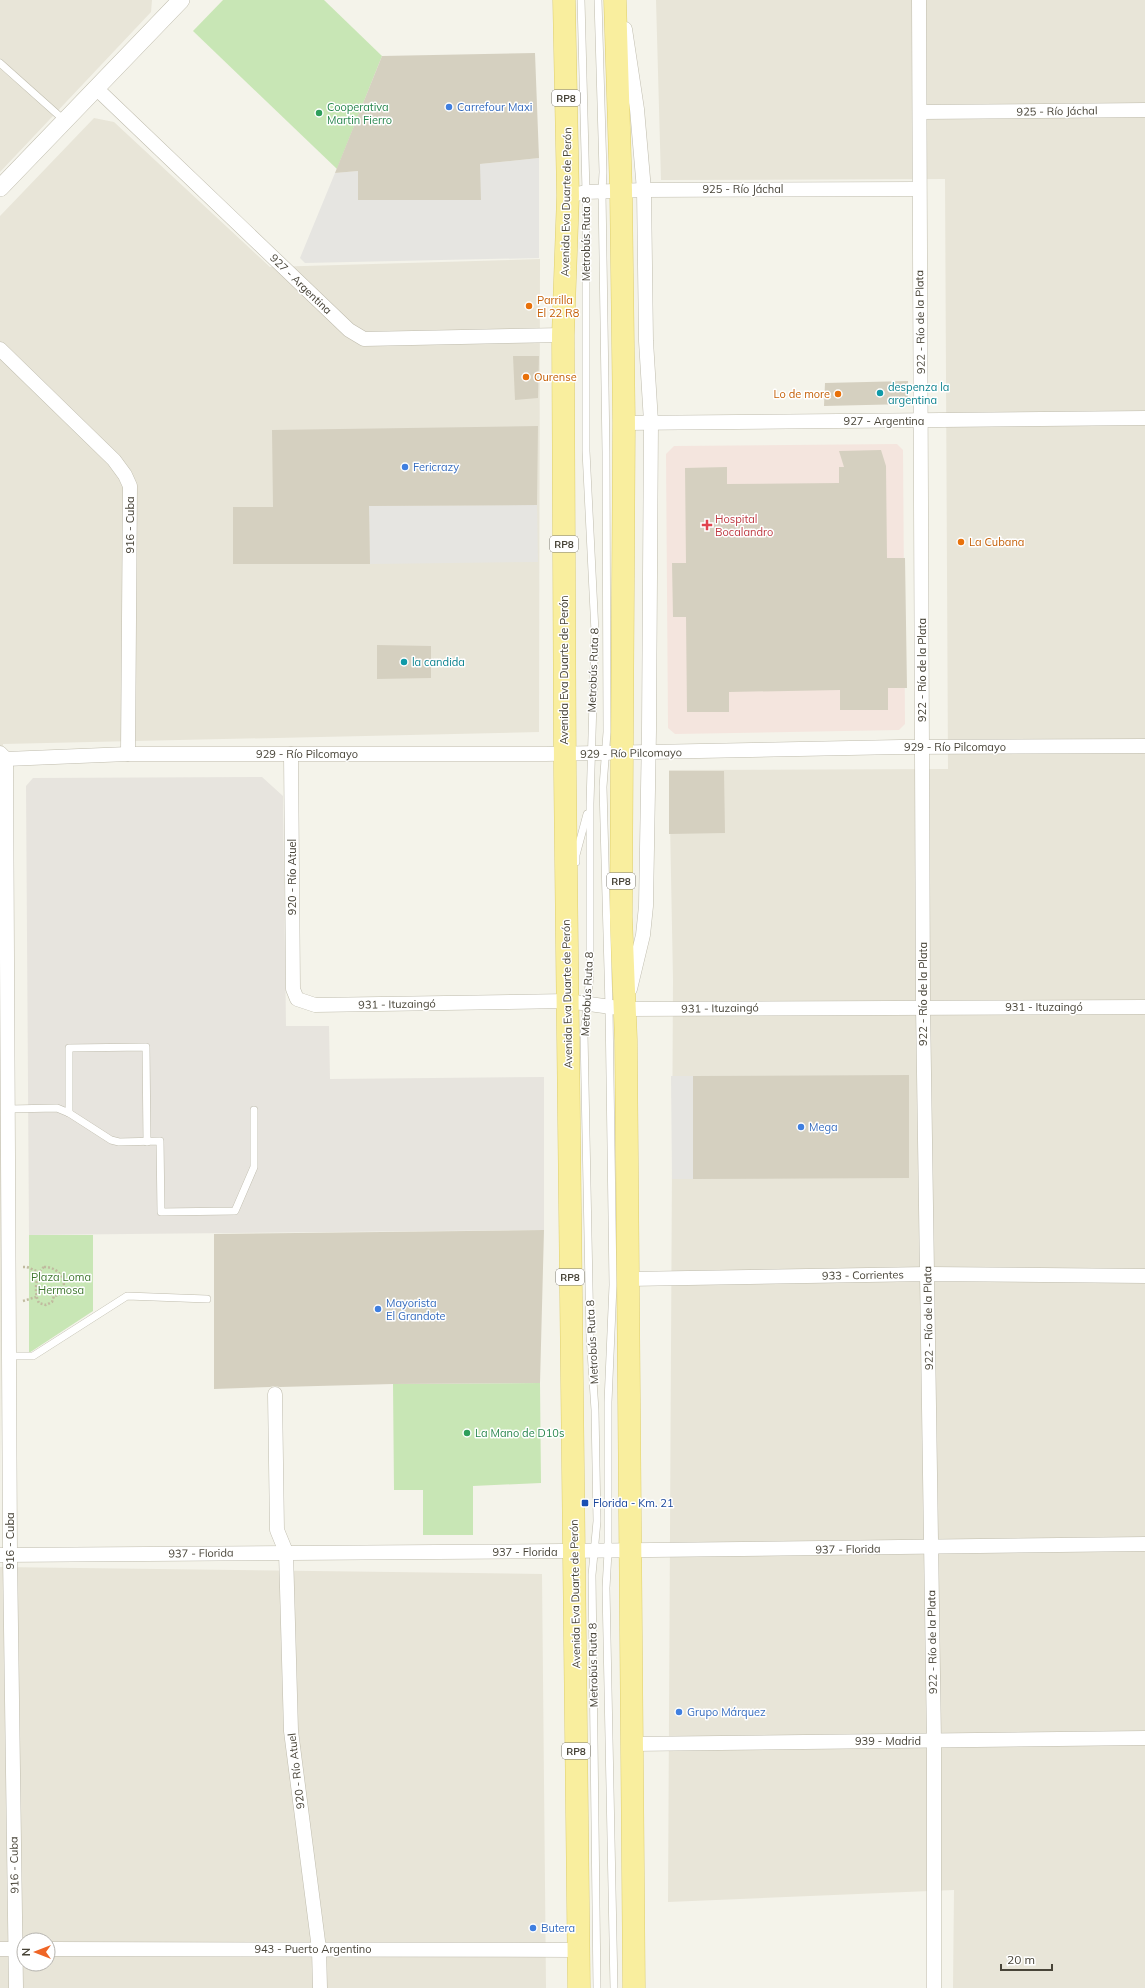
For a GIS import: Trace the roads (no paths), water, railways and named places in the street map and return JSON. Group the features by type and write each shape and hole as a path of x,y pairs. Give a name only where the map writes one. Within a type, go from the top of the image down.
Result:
{"main road":[{"name":"Avenida Eva Duarte de Perón","path":"564,0 577,194 563,335 565,754 571,873 577,913 584,1552 578,1950 579,1988"},
{"name":"RP8","path":"616,0 611,192 624,423 606,753 621,917 617,1008 628,1279 619,1551 631,1744 634,1988"}],"street":[{"path":"0,188 97,89 181,0"},
{"path":"617,1008 643,935 646,906 651,422 646,341 644,190 637,110 621,0"},
{"name":"922 - Río de la Plata","path":"919,0 922,1006 928,1274 930,1548 934,1741 934,1988"},
{"name":"927 - Argentina","path":"97,89 349,330 364,339 563,335"},
{"name":"925 - Río Jáchal","path":"920,112 1145,110"},
{"name":"925 - Río Jáchal","path":"577,194 644,190 919,188"},
{"name":"916 - Cuba","path":"0,349 114,460 125,475 130,486 128,754"},
{"name":"927 - Argentina","path":"624,423 1145,418"},
{"name":"929 - Río Pilcomayo","path":"3,756 128,754 565,754 922,747 1145,746"},
{"name":"920 - Río Atuel","path":"291,754 293,989 297,999"},
{"name":"916 - Cuba","path":"3,756 4,1109 9,1356 5,1555 19,1932"},
{"name":"931 - Ituzaingó","path":"297,999 316,1005 577,1003 617,1008 922,1006 1145,1007"},
{"name":"933 - Corrientes","path":"628,1279 928,1274 1145,1276"},
{"path":"275,1394 277,1530 286,1552"},
{"name":"937 - Florida","path":"5,1555 286,1552 584,1552 1145,1544"},
{"name":"920 - Río Atuel","path":"286,1552 291,1731 319,1949 320,1988"},
{"name":"939 - Madrid","path":"631,1744 1145,1738"},
{"path":"0,1949 16,1949"},
{"name":"943 - Puerto Argentino","path":"56,1949 578,1950"},
{"name":"916 - Cuba","path":"16,1988 18,1972"}],"lane":[{"name":"Metrobús Ruta 8","path":"581,0 577,194 586,451 595,632 606,753"},
{"name":"Metrobús Ruta 8","path":"577,1003 590,975 590,804 606,753 607,732 606,451 611,192 603,172 598,0"},
{"path":"0,63 65,122"},
{"path":"571,873 590,804"},
{"name":"Metrobús Ruta 8","path":"614,1988 606,1596 619,1551 608,1402 613,1285 617,1008"},
{"path":"69,1113 69,1048 146,1047 147,1142"},
{"path":"4,1109 57,1108 69,1113 111,1140 119,1142 160,1141 161,1212 235,1211 254,1167 254,1110"},
{"path":"9,1356 33,1356 127,1296 207,1299"},
{"name":"Metrobús Ruta 8","path":"584,1552 597,1988"}],"place":[{"name":"Carrefour Maxi","path":"449,107"},
{"name":"Cooperativa Martin Fierro","path":"319,113"},
{"name":"Parrilla El 22 R8","path":"529,306"},
{"name":"Ourense","path":"526,377"},
{"name":"despenza la argentina","path":"880,393"},
{"name":"Lo de more","path":"838,394"},
{"name":"Fericrazy","path":"405,467"},
{"name":"Hospital Bocalandro","path":"707,525"},
{"name":"La Cubana","path":"961,542"},
{"name":"la candida","path":"404,662"},
{"name":"Mega","path":"801,1127"},
{"name":"Mayorista El Grandote","path":"378,1309"},
{"name":"La Mano de D10s","path":"467,1433"},
{"name":"Florida - Km. 21","path":"585,1503"},
{"name":"Grupo Márquez","path":"679,1712"},
{"name":"Butera","path":"533,1928"}],"park label":[{"name":"Plaza Loma Hermosa","path":"61,1283"}]}
